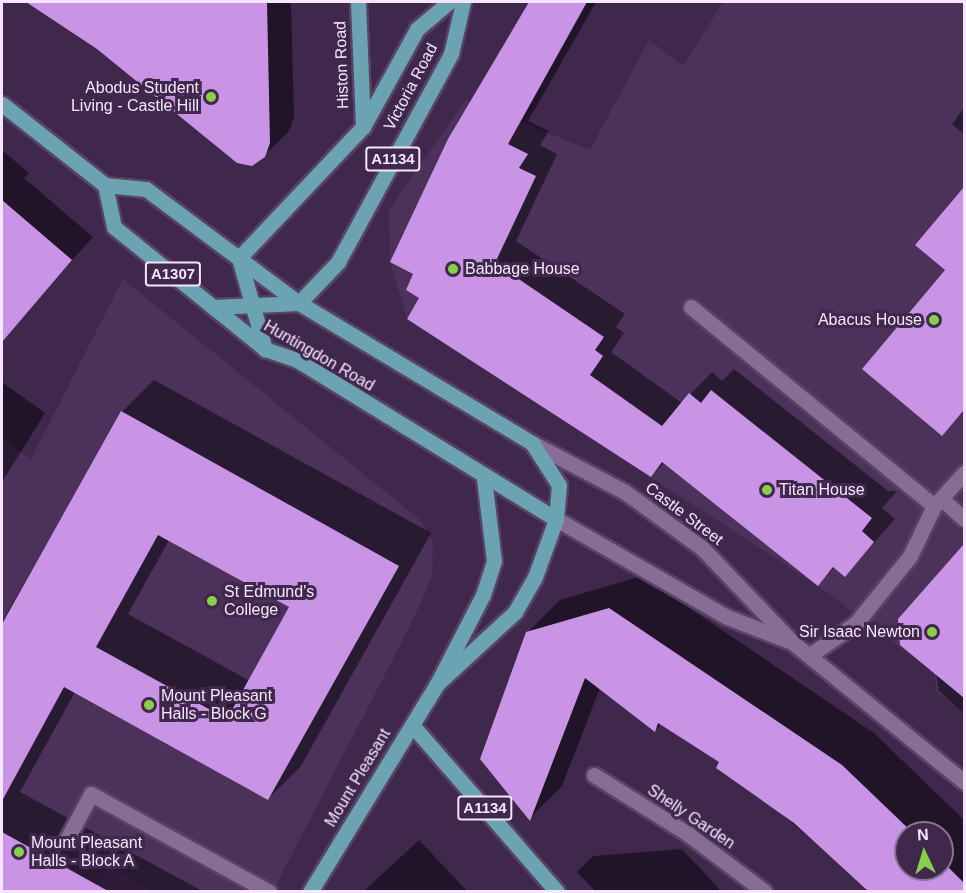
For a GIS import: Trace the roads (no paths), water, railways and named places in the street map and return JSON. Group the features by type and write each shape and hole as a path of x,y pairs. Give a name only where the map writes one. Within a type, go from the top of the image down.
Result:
{"main road":[{"name":"Histon Road","path":"358,2 363,127"},
{"name":"Victoria Road","path":"239,258 363,127 417,29 449,2"},
{"name":"Victoria Road","path":"299,303 338,261 451,54 463,2"},
{"path":"2,104 105,184 146,189 299,303 532,443"},
{"name":"Huntingdon Road","path":"105,184 114,227 265,348 308,366 484,478 556,519"},
{"path":"239,258 265,348"},
{"name":"A1307","path":"213,307 299,303"},
{"name":"Mount Pleasant","path":"437,684 515,612 556,519 559,485 532,443"},
{"name":"Mount Pleasant","path":"310,891 437,684 495,561 484,478"},
{"name":"A1134","path":"412,725 557,891"}],"street":[{"path":"691,307 938,503 964,519"},
{"name":"Castle Street","path":"532,443 625,492 702,548 792,642 964,782"},
{"path":"810,655 856,623 910,556 938,503 964,473"},
{"name":"Castle Street","path":"556,519 727,617 792,642"},
{"name":"Shelly Garden","path":"594,775 688,834 765,891"},
{"path":"67,839 91,794 268,891"}],"place":[{"name":"Abodus Student Living - Castle Hill","path":"211,97"},
{"name":"Babbage House","path":"453,269"},
{"name":"Abacus House","path":"934,320"},
{"name":"Titan House","path":"767,490"},
{"name":"St Edmund's College","path":"212,601"},
{"name":"Sir Isaac Newton","path":"932,632"},
{"name":"Mount Pleasant Halls - Block G","path":"149,705"},
{"name":"Mount Pleasant Halls - Block A","path":"19,852"}]}
